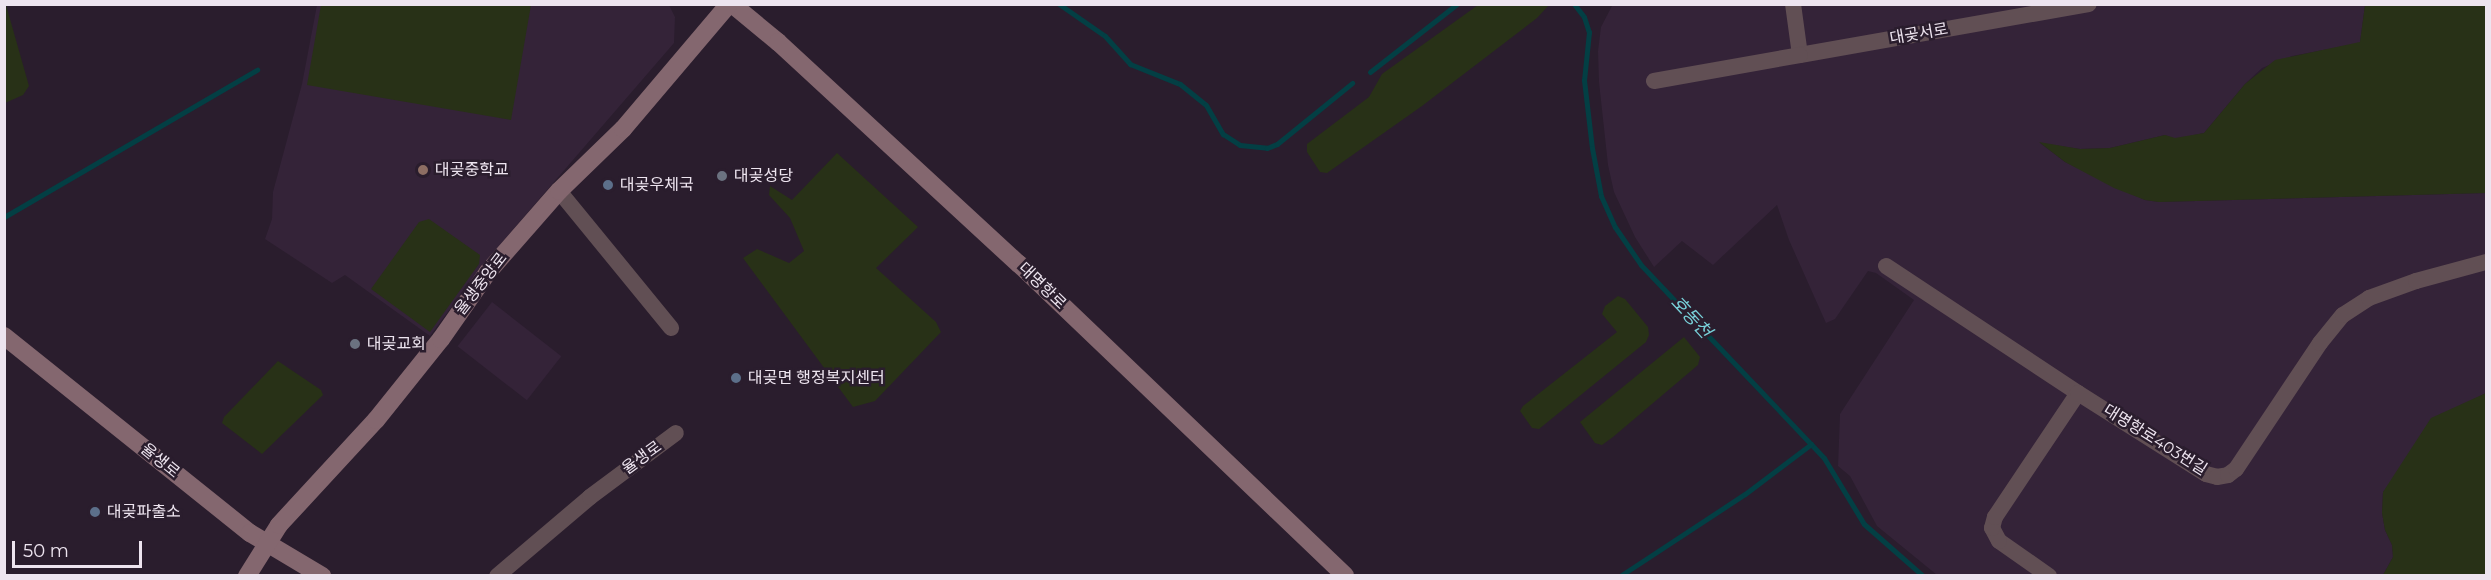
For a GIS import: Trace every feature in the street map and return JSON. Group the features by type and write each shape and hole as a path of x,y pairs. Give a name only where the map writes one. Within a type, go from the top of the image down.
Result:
{"street":[{"name":"율생중앙로","path":"247,576 279,525 376,420 441,339 488,272 559,191 623,129 730,4"},
{"name":"대명항로","path":"730,4 778,42 1019,264 1345,576"},
{"path":"1793,4 1800,55"},
{"name":"대곶서로","path":"1654,81 2089,4"},
{"path":"559,191 671,328"},
{"name":"대명항로403번길","path":"2078,393 2206,474 2217,477 2228,475 2236,469 2320,343 2343,315 2369,298 2416,281 2487,262"},
{"path":"1886,266 2078,393 1995,518 1992,528 2000,541 2049,576"},
{"name":"율생로","path":"4,336 240,526 322,576"},
{"name":"율생로","path":"498,576 590,497 676,433"}],"shaded area":[{"path":"1613,4 2365,5 2360,43 2292,56 2262,68 2245,84 2204,133 2175,139 2165,135 2110,148 2080,149 2040,143 2065,162 2145,200 2159,202 2486,193 2486,393 2461,406 2383,492 2382,513 2385,530 2392,545 2393,557 2383,575 1937,575 1877,526 1850,476 1838,466 1840,414 1914,300 1876,273 1868,271 1835,319 1826,323 1789,240 1777,205 1713,265 1682,241 1654,267 1635,237 1614,192 1608,165 1598,51 1601,27"},
{"name":"대곶중학교","path":"317,5 669,5 675,17 674,43 484,263 430,336 345,275 332,283 265,239 272,219 273,192 302,84"},
{"path":"492,302 561,356 527,400 458,346"}],"green space":[{"path":"6,5 29,86 23,95 5,103"},
{"path":"321,5 531,5 511,120 307,85"},
{"path":"1478,5 1549,5 1537,18 1422,106 1327,173 1320,172 1307,152 1307,144 1369,97 1382,74"},
{"path":"2365,5 2486,5 2486,193 2159,202 2145,200 2114,188 2065,162 2039,142 2080,149 2110,148 2165,135 2175,138 2204,133 2245,84 2275,60 2360,42"},
{"path":"837,153 918,227 876,268 936,322 941,332 875,401 853,407 743,258 757,249 789,263 804,251 790,218 769,195 770,186 792,200"},
{"path":"429,219 480,255 479,264 430,332 371,289 419,222"},
{"path":"1618,296 1625,299 1648,327 1649,335 1646,342 1539,429 1532,428 1520,411 1523,406 1617,332 1602,314 1605,306"},
{"path":"1684,337 1700,357 1698,365 1613,437 1602,445 1595,443 1580,422"},
{"path":"278,361 321,390 323,395 262,454 222,423 224,417"},
{"path":"2486,393 2486,575 2383,575 2393,557 2392,545 2385,530 2382,513 2383,492 2431,418"}],"waterway":[{"path":"1059,4 1105,36 1130,64 1180,84 1206,105 1223,134 1240,145 1267,148 1277,144 1352,83"},
{"path":"1370,72 1457,4"},
{"name":"호동천","path":"1574,4 1584,17 1589,32 1584,80 1592,148 1601,196 1615,227 1641,265 1824,458 1864,524 1923,576"},
{"path":"4,217 257,70"},
{"path":"1620,576 1745,494 1811,444"}],"place":[{"name":"대곶중학교","path":"423,170"},
{"name":"대곶성당","path":"722,176"},
{"name":"대곶우체국","path":"608,185"},
{"name":"대곶교회","path":"355,344"},
{"name":"대곶면 행정복지센터","path":"736,378"},
{"name":"대곶파출소","path":"95,512"}]}
